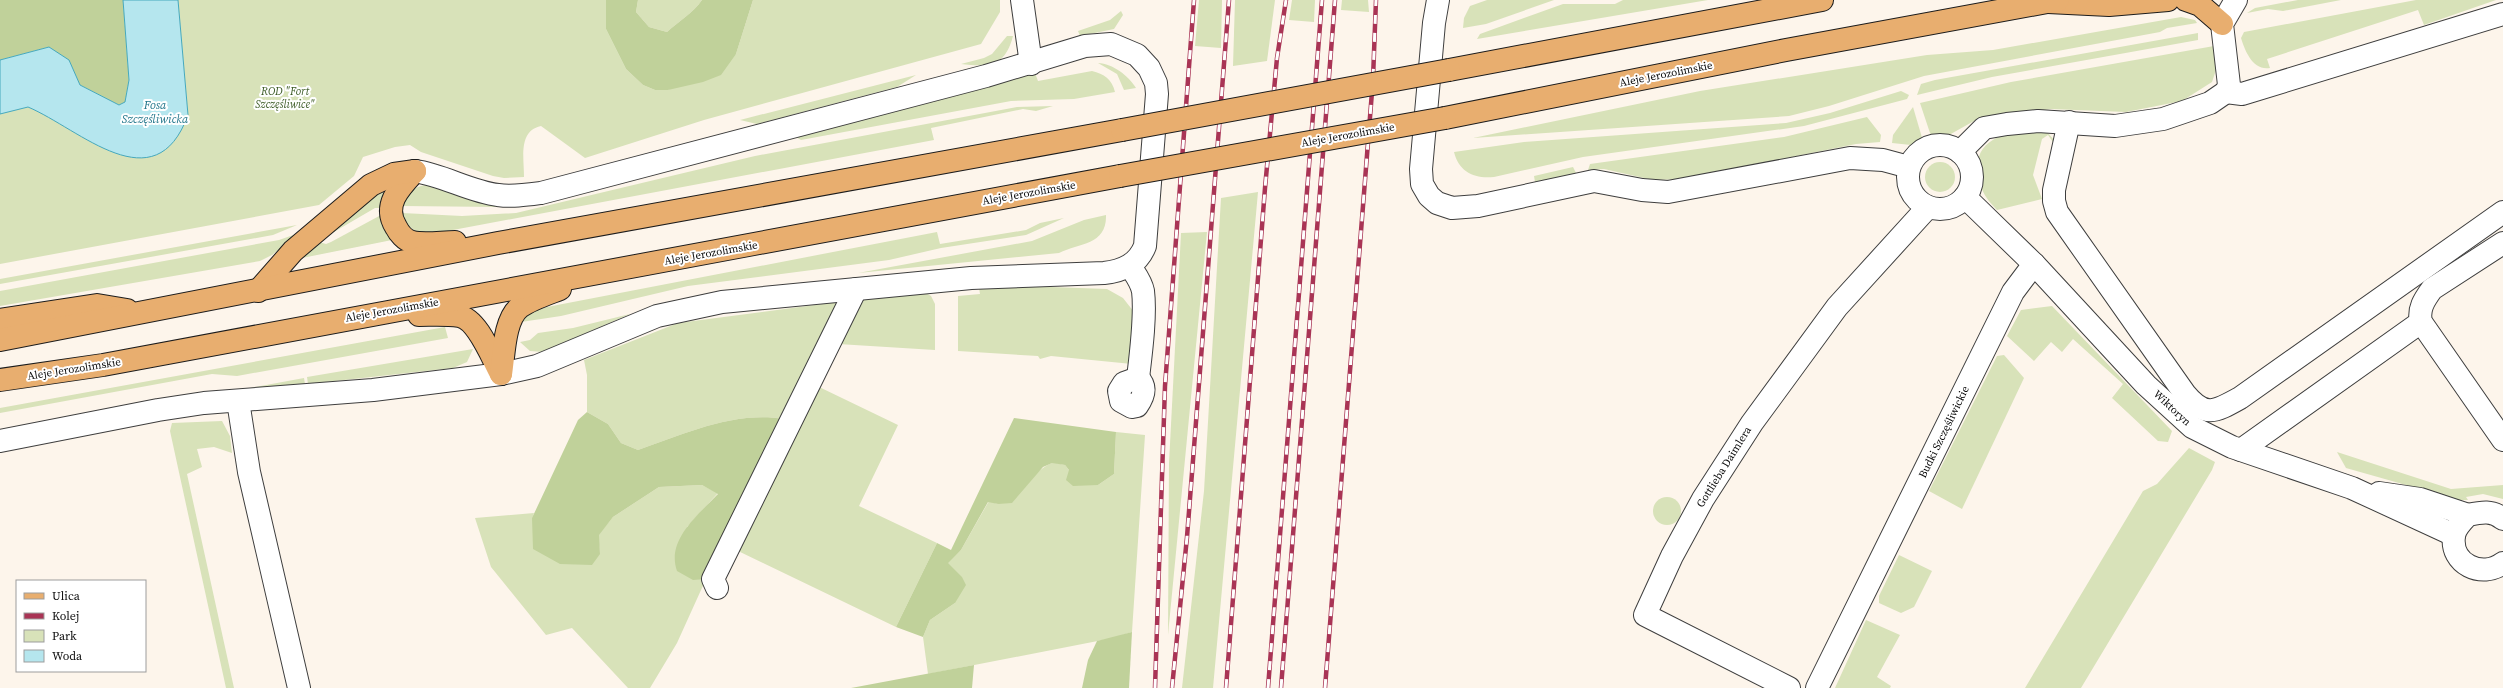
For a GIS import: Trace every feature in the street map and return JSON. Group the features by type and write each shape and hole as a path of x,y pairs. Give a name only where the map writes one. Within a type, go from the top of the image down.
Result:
{"main road":[{"path":"0,340 258,291 498,243 1449,70 1822,0"},
{"name":"Aleje Jerozolimskie","path":"0,380 103,365 370,314 590,275 1120,176 1445,118 1786,50 2053,1 2109,4 2168,0"},
{"path":"2186,0 2200,5 2222,24"},
{"path":"415,171 397,191 390,211 393,223 400,234 411,242 498,243"},
{"path":"258,291 293,250 371,185 394,174 415,171"},
{"path":"501,374 508,327 514,312 521,306 590,275"},
{"path":"0,320 97,305 144,312"},
{"path":"370,314 459,316 467,319 478,332 501,374"},
{"path":"0,393 103,365"}],"street":[{"path":"1022,0 1031,64"},
{"path":"1438,0 1434,23 1421,170 1422,184 1430,196 1447,207 1478,206 1594,181 1642,190 1668,192 1850,158 1883,160 1909,167"},
{"path":"1960,152 1984,128 2038,121 2114,126 2163,119 2210,104 2226,92 2230,79 2222,24 2236,0"},
{"path":"2226,92 2242,94 2503,14"},
{"path":"0,441 158,410 238,401 373,390 501,374 537,366 632,326 685,309 722,302 971,278 1104,273 1130,266 1143,252 1147,236 1157,94 1153,76 1137,54 1111,44 1085,46 1031,64 541,193 519,196 496,195 430,173 415,171"},
{"path":"2069,122 2054,190 2057,212 2185,394 2194,406 2203,411 2220,409 2240,398 2503,212"},
{"path":"1941,145 1960,152 1971,168 1971,184 1966,197 1948,208 1928,207 1913,195 1908,182 1909,167 1914,158 1931,146 1941,145"},
{"path":"1966,197 2034,264"},
{"name":"Gottlieba Daimlera","path":"1789,688 1645,615 1672,556 1703,499 1752,423 1837,307 1928,207"},
{"path":"2503,243 2432,289 2425,298 2419,313 2421,322 2503,440"},
{"name":"Wiktoryn","path":"2034,264 2146,384 2192,427 2218,442 2352,488 2454,535"},
{"name":"Budki Szczęśliwickie","path":"1817,688 2013,292 2034,264"},
{"path":"1130,266 1137,276 1143,291 1141,349 1138,378"},
{"path":"717,588 713,579 856,289"},
{"path":"2241,450 2421,322"},
{"path":"238,401 249,472 299,688"},
{"name":"Wiktoryn","path":"2352,488 2420,499 2468,515"},
{"path":"2501,569 2484,571 2466,564 2461,560 2455,548 2454,535 2468,515 2484,512 2497,514 2503,520"}],"green space":[{"path":"0,0 123,0 129,80 125,102 119,105 80,85 69,61 49,47 0,60"},
{"name":"ROD \"Fort Szczęśliwice\"","path":"178,0 606,0 606,29 626,69 643,85 655,90 668,90 736,54 753,0 1000,0 1000,12 981,44 704,120 585,158 541,126 529,133 526,139 523,154 524,177 504,178 493,176 421,152 410,145 395,147 363,157 354,176 319,205 0,264 0,114 28,107 39,112 188,115"},
{"path":"606,0 638,0 636,12 649,27 667,32 690,13 702,0 753,0 736,54 721,75 703,82 668,90 655,90 643,85 626,69 606,29"},
{"path":"638,0 702,0 690,13 667,32 649,27 636,12"},
{"path":"1199,0 1222,0 1221,48 1195,46"},
{"path":"1235,0 1275,0 1267,61 1233,66"},
{"path":"1292,0 1315,0 1314,22 1289,20"},
{"path":"1342,0 1368,0 1369,12 1341,10"},
{"path":"1487,0 1554,0 1486,24 1463,28 1464,18 1470,6"},
{"path":"1623,0 1708,0 1477,39 1480,34 1563,4 1615,4"},
{"path":"2298,0 2341,0 2283,11 2268,9 2247,13 2255,8"},
{"path":"2416,0 2496,0 2424,25 2418,10 2267,59 2270,68 2264,68 2254,63 2247,54 2241,38 2244,32"},
{"path":"1121,11 1123,15 1114,29 1080,36 1078,31 1110,20"},
{"path":"2181,17 2195,20 2197,23 2167,28 2160,32 1924,76 1829,106 1789,116 1473,138 1700,91 1927,55 1993,50"},
{"path":"2198,33 2198,40 1992,77 1917,95 1921,84 1935,80"},
{"path":"1007,36 1013,36 1010,46 1005,54 994,63 988,65 961,64 984,58 992,54"},
{"path":"2214,46 2216,70 2212,82 2182,101 2126,112 2051,109 1988,117 1974,121 1949,135 1934,138 1930,133 1920,103 2011,82"},
{"path":"1098,63 1120,71 1133,83 1136,88 1124,90 1117,74"},
{"path":"1092,71 1110,80 1115,92 1074,99 1011,101 801,140 796,137 1035,73 1038,81"},
{"path":"916,75 897,87 757,124 740,120"},
{"path":"1901,91 1909,95 1907,99 1804,126 1583,157 1494,177 1480,177 1468,173 1456,159 1454,152 1524,142 1786,123 1830,113"},
{"path":"1053,106 1036,111 1023,109 931,128 934,140 437,233 424,233 411,228 404,219 402,213 462,216 516,213 755,156 1017,107"},
{"path":"1913,107 1923,141 1911,145 1892,143 1893,135"},
{"path":"1867,117 1881,135 1880,142 1856,144 1684,179 1653,180 1604,169 1588,170 1590,164 1784,137"},
{"path":"2036,131 2047,132 2055,141 2057,148 2048,135 2042,139 2033,175 2042,199 1997,210 1983,192 1980,183 1978,170 1979,158 1983,148 2000,136 2012,133"},
{"path":"1940,162 1946,163 1954,171 1954,183 1946,191 1940,192 1934,191 1926,183 1925,177 1926,171 1934,163"},
{"path":"1573,167 1576,173 1535,182 1534,176"},
{"path":"425,185 499,207 402,206 405,198 410,192"},
{"path":"384,190 381,208 375,208 327,236 372,195"},
{"path":"1258,192 1213,688 1182,688 1204,491 1221,198"},
{"path":"381,215 383,228 392,240 302,258 301,256 319,242 326,244 331,242"},
{"path":"1106,215 1105,225 1097,238 1091,242 1059,253 858,273 1032,241 1084,220"},
{"path":"1064,218 1026,235 941,248 889,260 688,286 561,316 521,322 531,311 547,307 937,232 940,244 1026,230 1040,223"},
{"path":"297,225 273,235 0,284 0,279"},
{"path":"1207,232 1168,635 1169,463 1181,233"},
{"path":"299,233 272,255 260,261 0,306 0,291 279,240"},
{"path":"1023,286 1107,289 1123,298 1134,312 1132,364 1051,356 1040,359 1038,356 958,351 958,296 980,294 979,288"},
{"path":"926,293 931,296 935,304 935,350 838,344 856,300"},
{"path":"837,302 839,307 784,419 765,417 728,421 691,431 638,450 621,443 608,424 587,412 587,375 584,360 678,323"},
{"path":"2052,306 2172,431 2168,442 2158,441 2112,398 2123,384 2073,339 2062,352 2051,342 2034,361 2007,336 2021,310"},
{"path":"630,314 543,352 530,351 520,342 530,340 538,333 573,328"},
{"path":"445,327 448,338 237,376 212,374 0,413 0,408"},
{"path":"473,349 467,362 453,368 308,384 307,377"},
{"path":"2004,355 2024,378 1962,509 1929,491 1997,356"},
{"path":"304,378 305,384 251,390 250,388"},
{"path":"815,385 898,425 859,506 937,543 896,627 736,550"},
{"path":"587,412 608,424 621,443 638,450 691,431 728,421 765,417 784,419 706,579 693,580 677,571 675,560 676,549 686,529 693,519 718,494 702,485 659,487 613,517 599,535 600,554 592,565 560,564 533,549 532,518 578,420"},
{"path":"1014,418 1116,432 1114,474 1098,485 1073,486 1066,480 1069,470 1065,465 1052,463 1043,467 1012,503 998,504 988,502 961,550 948,563 962,577 966,585 955,603 930,620 923,637 896,627 937,543 951,550"},
{"path":"222,421 230,436 232,453 214,447 197,449 202,467 187,474 234,688 226,688 170,431 172,423"},
{"path":"1116,432 1145,435 1132,632 1113,638 928,674 923,637 930,620 955,603 953,569 947,563 961,550 989,501 998,504 1042,469 1052,463 1065,465 1069,470 1098,485 1114,474"},
{"path":"2189,448 2215,462 2212,470 2081,688 2025,688 2143,491 2157,484"},
{"path":"2337,452 2451,489 2503,485 2503,499 2483,494 2466,497 2468,500 2459,500 2346,468"},
{"path":"702,485 718,493 687,527 706,579 677,643 650,688 628,688 572,628 546,635 491,567 475,518 534,513 532,519 600,554 598,535 613,517 659,487"},
{"path":"1667,497 1677,501 1681,511 1677,521 1667,525 1657,521 1653,511 1657,501"},
{"path":"1899,555 1932,571 1914,607 1901,613 1879,603 1879,596"},
{"path":"1866,620 1900,635 1877,677 1891,686 1890,688 1835,688"},
{"path":"1132,632 1129,688 1082,688 1088,660 1097,641"},
{"path":"974,665 972,688 851,688"}],"water":[{"name":"Fosa Szczęśliwicka","path":"123,0 178,0 188,115 174,141 156,155 137,158 115,153 93,143 28,107 0,114 0,60 49,47 69,60 80,85 119,105 125,102 129,80"}],"railway":[{"path":"1155,688 1165,386 1194,0"},
{"path":"1172,688 1187,537 1229,0"},
{"path":"1226,688 1265,188 1277,58 1286,0"},
{"path":"1268,688 1322,0"},
{"path":"1281,688 1335,0"},
{"path":"1325,688 1373,79 1376,0"}]}
